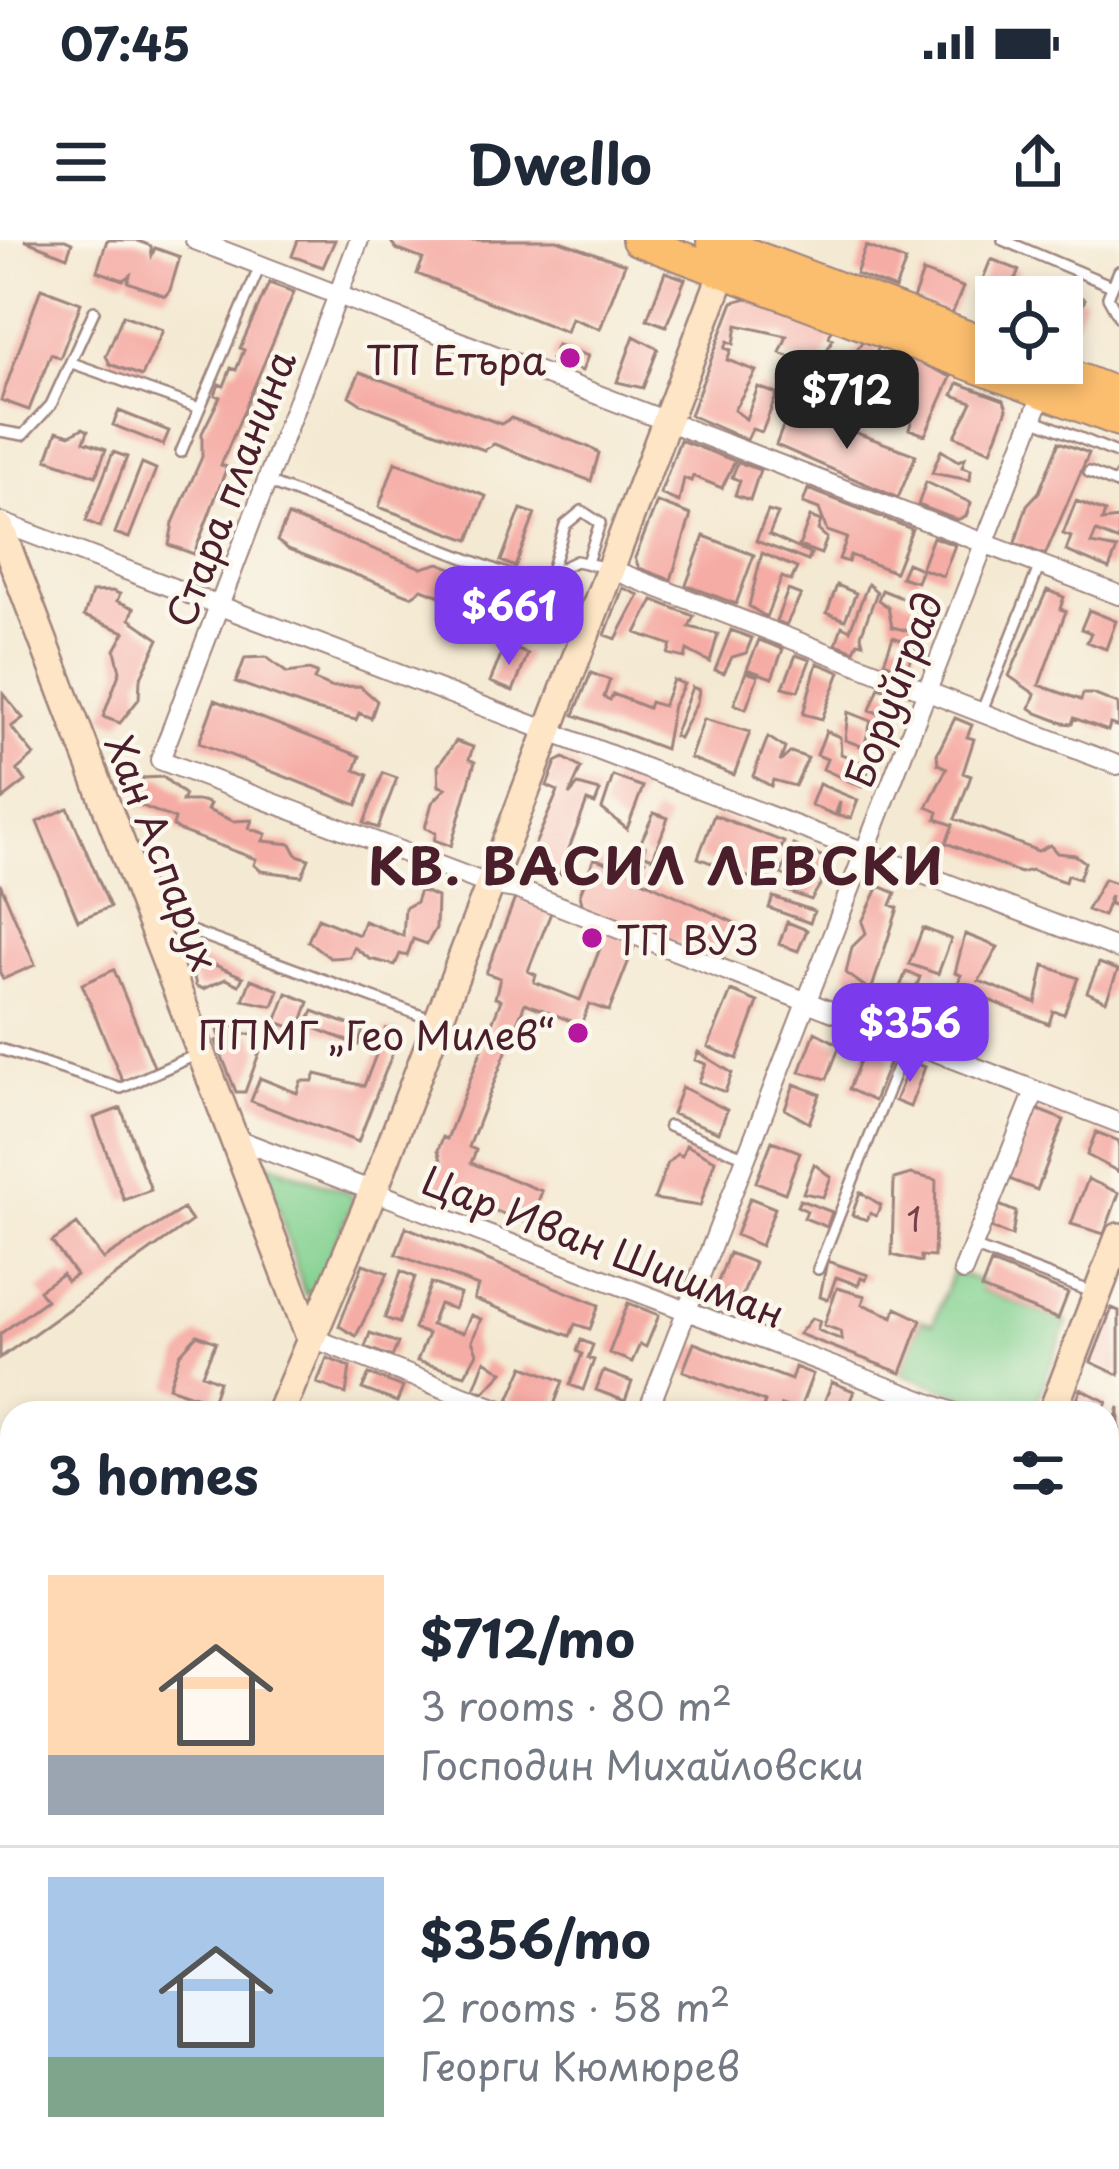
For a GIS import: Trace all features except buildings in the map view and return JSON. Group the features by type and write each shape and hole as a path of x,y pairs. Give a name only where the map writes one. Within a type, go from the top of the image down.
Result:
{"main road":[{"path":"637,240 726,250 975,339"},
{"path":"726,250 1038,392 1119,421"},
{"path":"1038,392 1119,394"}],"street":[{"path":"195,240 1119,595"},
{"name":"Стара планина","path":"359,240 160,760 490,885"},
{"path":"285,1401 373,1192 548,731 599,565 667,421 726,250"},
{"name":"Боруйград","path":"651,1401 985,544 1038,392"},
{"path":"0,525 1119,949"},
{"name":"Хан Аспарух","path":"0,525 198,1054 310,1337"},
{"path":"599,565 1118,765"},
{"path":"490,885 516,889 1119,1123"},
{"path":"963,1271 1035,1091"},
{"name":"Цар Иван Шишман","path":"230,1136 924,1401"},
{"path":"1058,1401 1108,1298 1119,1237"},
{"path":"310,1337 477,1401"}],"lane":[{"path":"1004,240 1112,286"},
{"path":"181,452 260,266"},
{"path":"1119,271 1108,297 1119,317"},
{"path":"0,430 23,435 51,405 94,311"},
{"path":"72,363 199,408"},
{"path":"1038,392 1119,454"},
{"path":"1089,472 1117,484 1119,478"},
{"path":"267,482 530,584 553,574 567,563 599,565 600,523 583,512 565,525 553,574 532,633"},
{"path":"981,713 1040,565"},
{"path":"146,914 438,1022"},
{"path":"818,1269 907,1042"},
{"path":"0,1049 121,1088 198,1054"},
{"path":"669,1126 746,1156"},
{"path":"973,1247 1108,1298"}],"green space":[{"path":"264,1162 348,1192 354,1200 318,1287 305,1295"},
{"path":"953,1271 983,1282 981,1290 1067,1322 1037,1401 975,1401 901,1373 921,1320 933,1324"}],"place":[{"name":"ТП Етъра","path":"570,358"},
{"name":"ТП ВУЗ","path":"592,938"},
{"name":"ППМГ „Гео Милев“","path":"578,1033"}],"district":[{"name":"КВ. ВАСИЛ ЛЕВСКИ","path":"657,863"}]}
